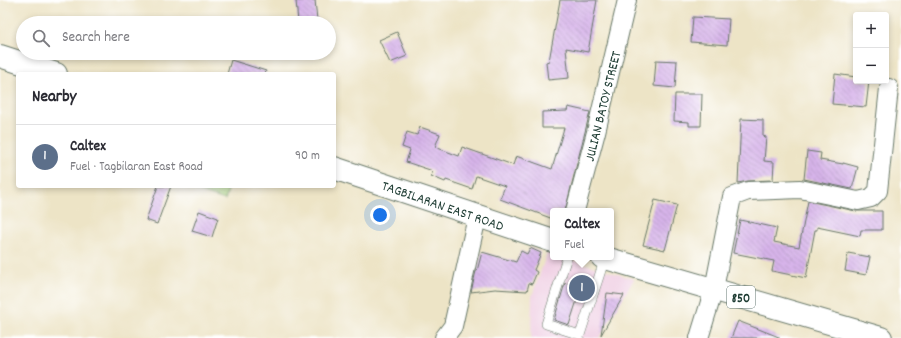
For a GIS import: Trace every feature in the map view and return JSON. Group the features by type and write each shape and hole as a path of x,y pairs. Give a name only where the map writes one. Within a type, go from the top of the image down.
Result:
{"main road":[{"path":"0,56 50,72"},
{"name":"TAGBILARAN EAST ROAD","path":"336,169 550,240"},
{"name":"850","path":"613,260 881,338"}],"street":[{"name":"JULIAN BATOY STREET","path":"576,208 596,132 627,0"},
{"path":"699,338 714,290 732,198 748,191 800,189 858,202 871,198 878,191 889,88"},
{"path":"444,338 452,326 478,217"}],"lane":[{"path":"566,260 546,324 580,335 602,260"}],"shaded area":[{"path":"547,253 550,254 550,260 572,260 634,279 599,338 531,338 532,296"}],"green space":[{"path":"188,188 228,188 225,200"}],"building":[{"path":"315,0 317,16 297,16 296,1"},
{"path":"560,0 597,0 588,52 566,48 569,78 548,80 546,62 549,61"},
{"path":"693,17 729,19 727,45 691,42"},
{"path":"397,32 407,56 390,63 379,40"},
{"path":"231,60 266,71 266,72 228,72"},
{"path":"656,60 677,61 675,88 654,86"},
{"path":"835,74 853,77 853,84 869,84 866,107 832,104"},
{"path":"675,94 702,94 701,126 689,126 689,122 674,121"},
{"path":"568,107 590,112 566,208 550,208 550,218 500,199 505,186 476,176 472,189 446,180 445,182 431,176 433,171 406,162 410,150 402,147 407,132 417,135 420,127 440,134 435,147 459,156 462,147 513,165 516,156 552,169 564,128 542,128 542,112 567,111"},
{"path":"741,119 763,120 763,136 766,137 764,161 774,162 773,180 738,183"},
{"path":"807,151 821,153 820,160 843,163 858,167 852,189 804,179"},
{"path":"157,188 170,188 157,224 146,220"},
{"path":"655,200 677,205 665,250 643,245"},
{"path":"808,201 856,211 882,211 882,230 861,230 860,236 817,227 817,230 815,230 806,278 772,271 774,261 733,253 740,220 777,228 774,242 799,247"},
{"path":"199,211 218,218 212,237 192,231"},
{"path":"530,248 541,253 534,270 537,272 532,284 529,283 527,291 495,289 471,292 482,252 516,262 521,251 527,254"},
{"path":"848,253 870,257 866,275 845,271"},
{"path":"565,283 581,288 569,325 554,320"},
{"path":"607,293 624,295 601,335"},
{"path":"738,321 779,337 779,338 731,338"}],"place":[{"name":"Caltex","path":"582,288"}]}
